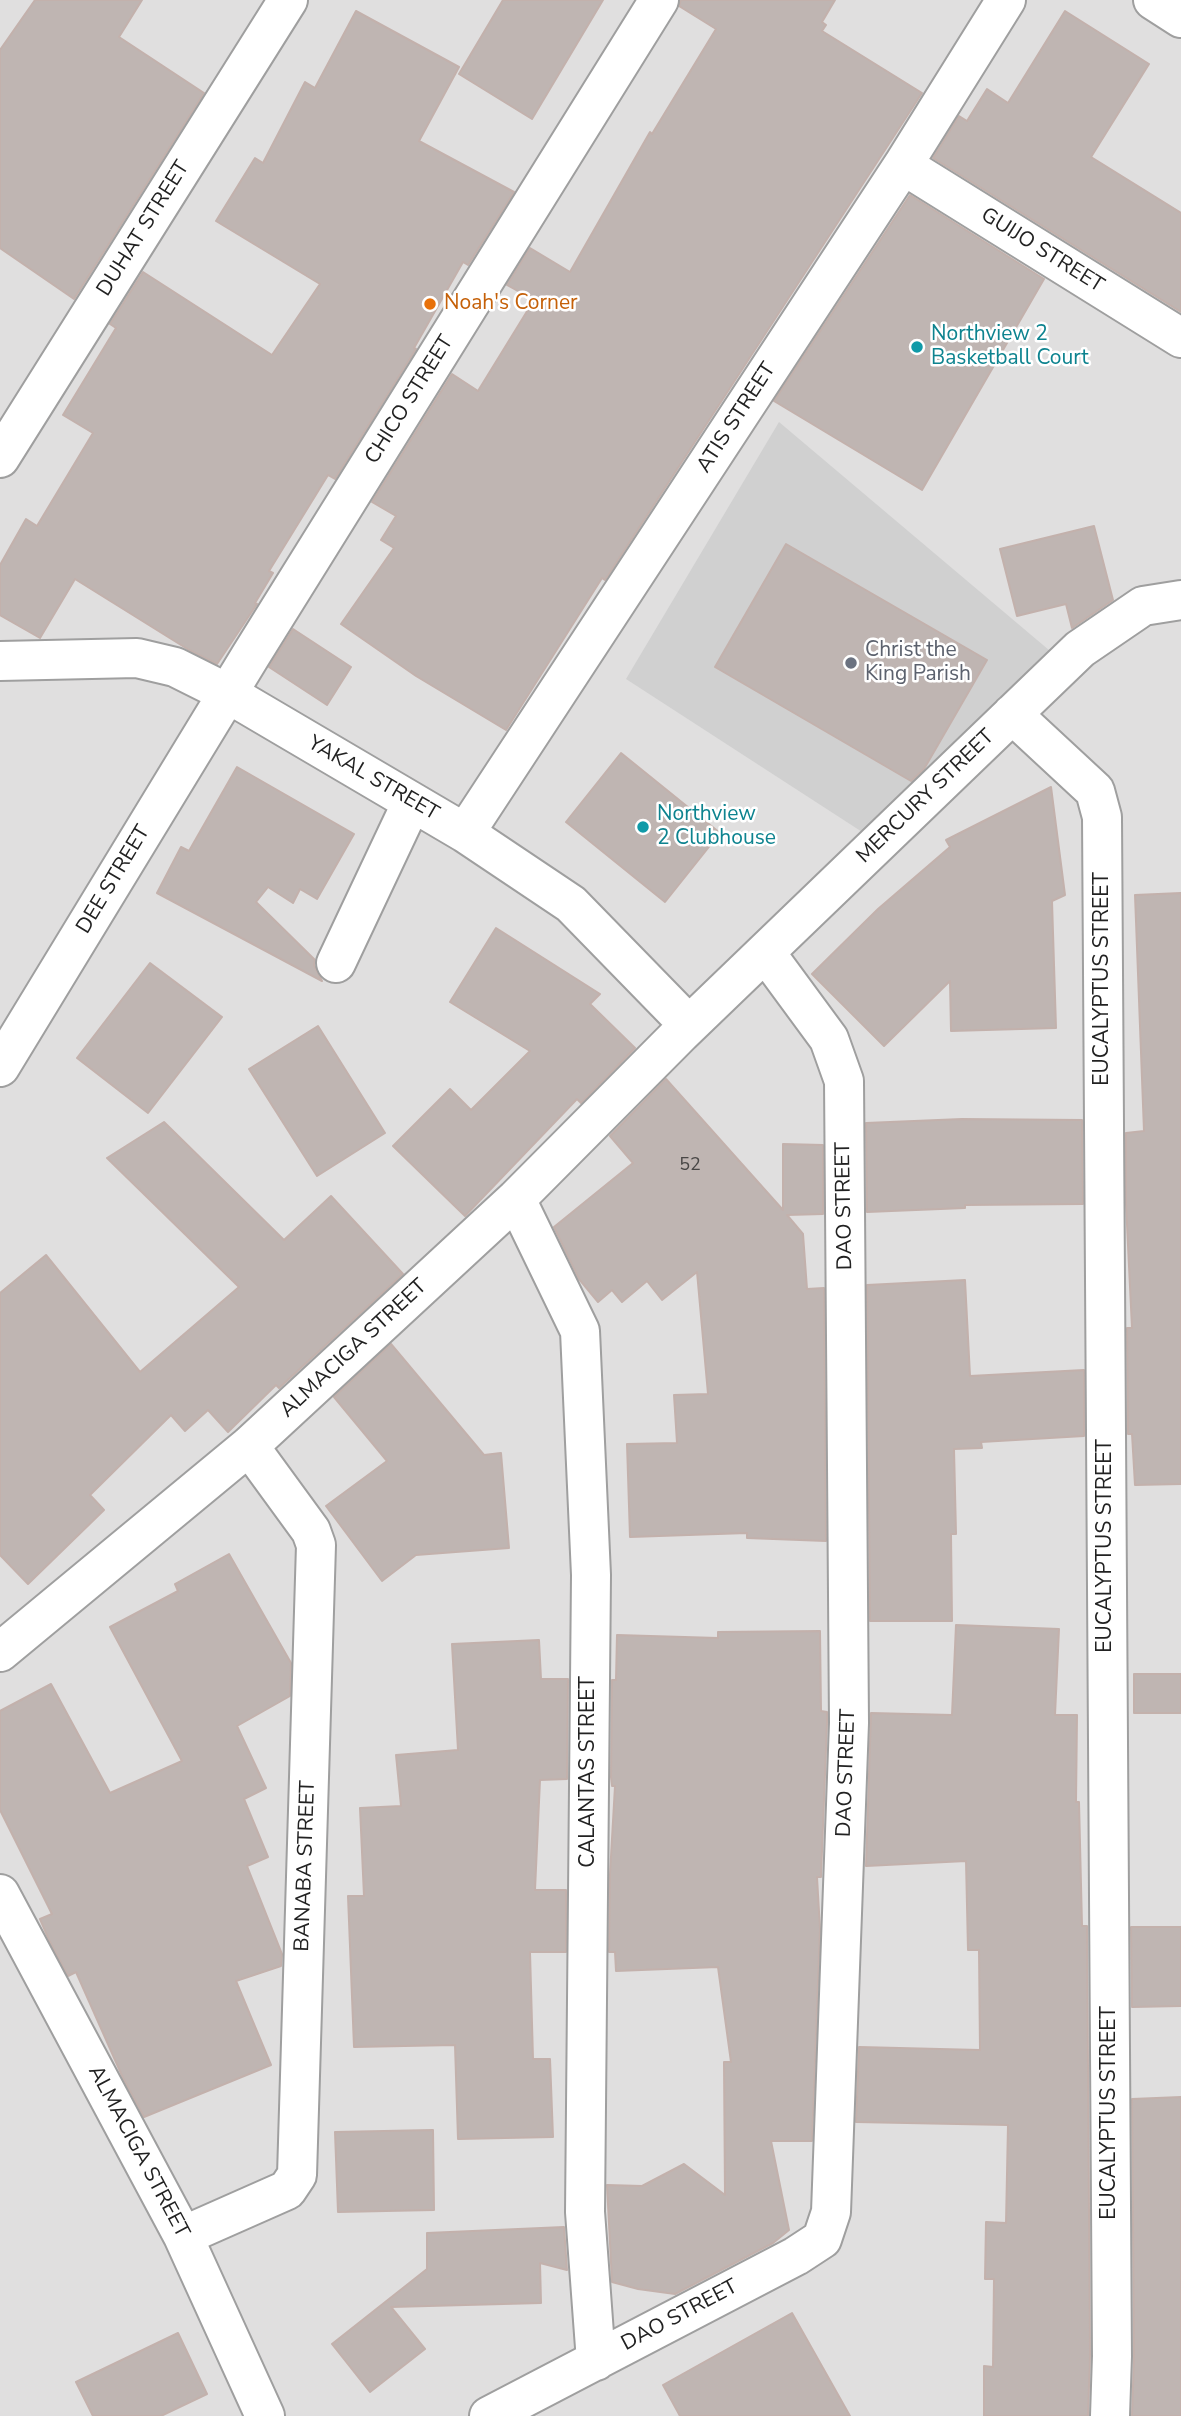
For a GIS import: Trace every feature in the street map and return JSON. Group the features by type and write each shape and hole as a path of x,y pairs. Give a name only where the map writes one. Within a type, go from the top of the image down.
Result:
{"street":[{"name":"DUHAT STREET","path":"0,458 288,0"},
{"name":"CHICO STREET","path":"227,693 659,0"},
{"name":"ATIS STREET","path":"465,833 903,165 1006,0"},
{"path":"1153,0 1181,18"},
{"name":"GUIJO STREET","path":"903,165 1181,338"},
{"name":"MERCURY STREET","path":"690,1025 1080,649 1143,606 1181,600"},
{"name":"YAKAL STREET","path":"0,661 137,658 175,667 227,693 465,833 571,904 690,1025"},
{"name":"DEE STREET","path":"0,1068 227,693"},
{"name":"EUCALYPTUS STREET","path":"1012,714 1095,791 1102,817 1112,2356 1110,2416"},
{"path":"336,963 412,802"},
{"name":"DAO STREET","path":"489,2416 784,2262 822,2239 831,2212 849,1723 844,1081 829,1039 765,952"},
{"name":"ALMACIGA STREET","path":"0,1652 249,1446 516,1199 690,1025"},
{"name":"CALANTAS STREET","path":"516,1199 580,1331 591,1575 585,2212 596,2361"},
{"name":"BANABA STREET","path":"183,2236 287,2190 297,2175 316,1545 312,1531 249,1446"},
{"name":"ALMACIGA STREET","path":"0,1894 183,2236 265,2416"}],"shaded area":[{"path":"0,0 1181,0 1181,2416 0,2416"},
{"path":"779,422 1056,656 873,839 626,679"}],"building":[{"path":"35,0 142,0 119,37 204,93 74,299 0,248 0,50"},
{"path":"503,0 603,0 532,119 459,74"},
{"path":"681,0 835,0 822,22 826,25 822,31 922,93 605,580 602,578 506,730 416,676 341,624 394,548 381,540 396,516 372,502 452,374 478,391 534,300 507,285 530,248 570,272 650,132 652,134 716,29 679,6"},
{"path":"356,11 459,67 419,141 514,192 468,265 463,262 414,348 416,349 335,479 328,475 269,571 273,573 255,603 257,604 217,664 189,650 75,579 40,638 0,615 0,565 26,519 37,526 93,433 63,415 116,328 110,324 143,272 272,355 320,284 216,221 255,158 263,163 305,82 315,88"},
{"path":"1065,11 1149,64 1091,157 1181,213 1181,312 933,158 959,116 967,121 987,89 1008,103"},
{"name":"Northview 2 Basketball Court","path":"910,195 1044,279 922,490 774,401"},
{"path":"1094,526 1113,600 1072,628 1066,604 1017,616 1000,549"},
{"name":"Christ the King Parish","path":"786,544 987,660 924,769 911,781 715,667"},
{"path":"293,629 351,667 327,705 269,667"},
{"name":"Northview 2 Clubhouse","path":"621,753 720,833 665,902 566,822"},
{"path":"237,767 354,834 317,899 300,889 293,903 268,887 256,902 315,960 314,965 322,981 157,893 181,847 189,851"},
{"path":"1051,787 1065,895 1052,901 1056,1028 951,1031 950,981 884,1046 812,974 878,909 950,847 946,840"},
{"path":"1181,893 1181,1484 1135,1485 1132,1434 1128,1434 1127,1328 1132,1328 1126,1204 1126,1133 1144,1131 1135,895"},
{"path":"496,928 600,994 590,1004 635,1048 581,1103 577,1099 465,1216 393,1146 450,1089 471,1110 530,1051 450,1002"},
{"path":"150,963 222,1017 148,1113 77,1058"},
{"path":"318,1026 385,1133 317,1176 249,1069"},
{"path":"666,1079 783,1210 783,1144 823,1145 823,1214 787,1215 803,1234 807,1289 824,1288 826,1541 747,1538 747,1533 630,1537 627,1444 677,1443 674,1395 708,1394 697,1272 662,1300 647,1281 622,1302 612,1290 598,1302 579,1279 554,1227 633,1163 610,1136"},
{"path":"962,1119 1082,1120 1083,1204 965,1205 965,1208 867,1212 866,1123"},
{"path":"164,1122 284,1240 331,1196 403,1274 279,1388 276,1385 228,1432 208,1410 185,1431 171,1415 90,1495 104,1510 28,1584 0,1555 0,1293 46,1255 140,1372 239,1287 107,1158"},
{"path":"965,1280 970,1376 1084,1370 1084,1436 981,1442 982,1448 954,1449 956,1534 951,1534 952,1621 870,1621 867,1285"},
{"path":"391,1344 484,1455 501,1453 509,1548 416,1555 382,1581 326,1506 387,1461 334,1397"},
{"path":"229,1554 291,1663 290,1696 237,1726 266,1788 244,1799 268,1857 247,1866 282,1954 281,1966 236,1981 271,2065 144,2117 123,2078 76,1972 68,1976 49,1940 40,1919 52,1914 0,1810 0,1711 51,1684 110,1793 182,1761 110,1627 178,1591 175,1584"},
{"path":"956,1625 1059,1629 1055,1715 1077,1715 1076,1802 1079,1802 1082,1926 1087,1926 1090,2356 1088,2416 984,2416 984,2366 993,2367 994,2279 985,2279 986,2222 1006,2223 1008,2125 856,2122 859,2047 980,2050 979,1950 968,1950 966,1861 866,1866 871,1713 952,1715"},
{"path":"820,1631 821,1711 827,1712 827,1723 821,1877 817,1877 820,1929 812,2141 771,2141 789,2230 773,2243 675,2294 612,2282 607,2185 642,2186 684,2164 725,2195 724,2062 731,2062 718,1967 616,1971 615,1952 609,1952 615,1786 612,1786 611,1777 612,1680 616,1680 617,1635 718,1638 718,1632"},
{"path":"539,1640 541,1679 568,1679 567,1779 540,1780 535,1890 566,1890 566,1952 530,1952 533,2059 550,2059 553,2137 458,2139 455,2045 354,2047 348,1896 364,1896 360,1808 401,1806 396,1755 458,1750 452,1644"},
{"path":"1134,1674 1181,1674 1181,1713 1134,1713"},
{"path":"1131,1927 1181,1927 1181,2006 1132,2007"},
{"path":"1181,2097 1181,2416 1132,2416 1132,2099"},
{"path":"433,2130 434,2210 338,2212 335,2132"},
{"path":"564,2227 567,2270 540,2263 541,2303 391,2307 425,2349 370,2392 332,2344 427,2269 427,2233"},
{"path":"792,2313 850,2416 680,2416 663,2385"},
{"path":"178,2333 207,2394 161,2416 93,2416 76,2382"}],"place":[{"name":"Noah's Corner","path":"430,304"},
{"name":"Northview 2 Basketball Court","path":"917,347"},
{"name":"Christ the King Parish","path":"851,663"},
{"name":"Northview 2 Clubhouse","path":"643,827"}]}
